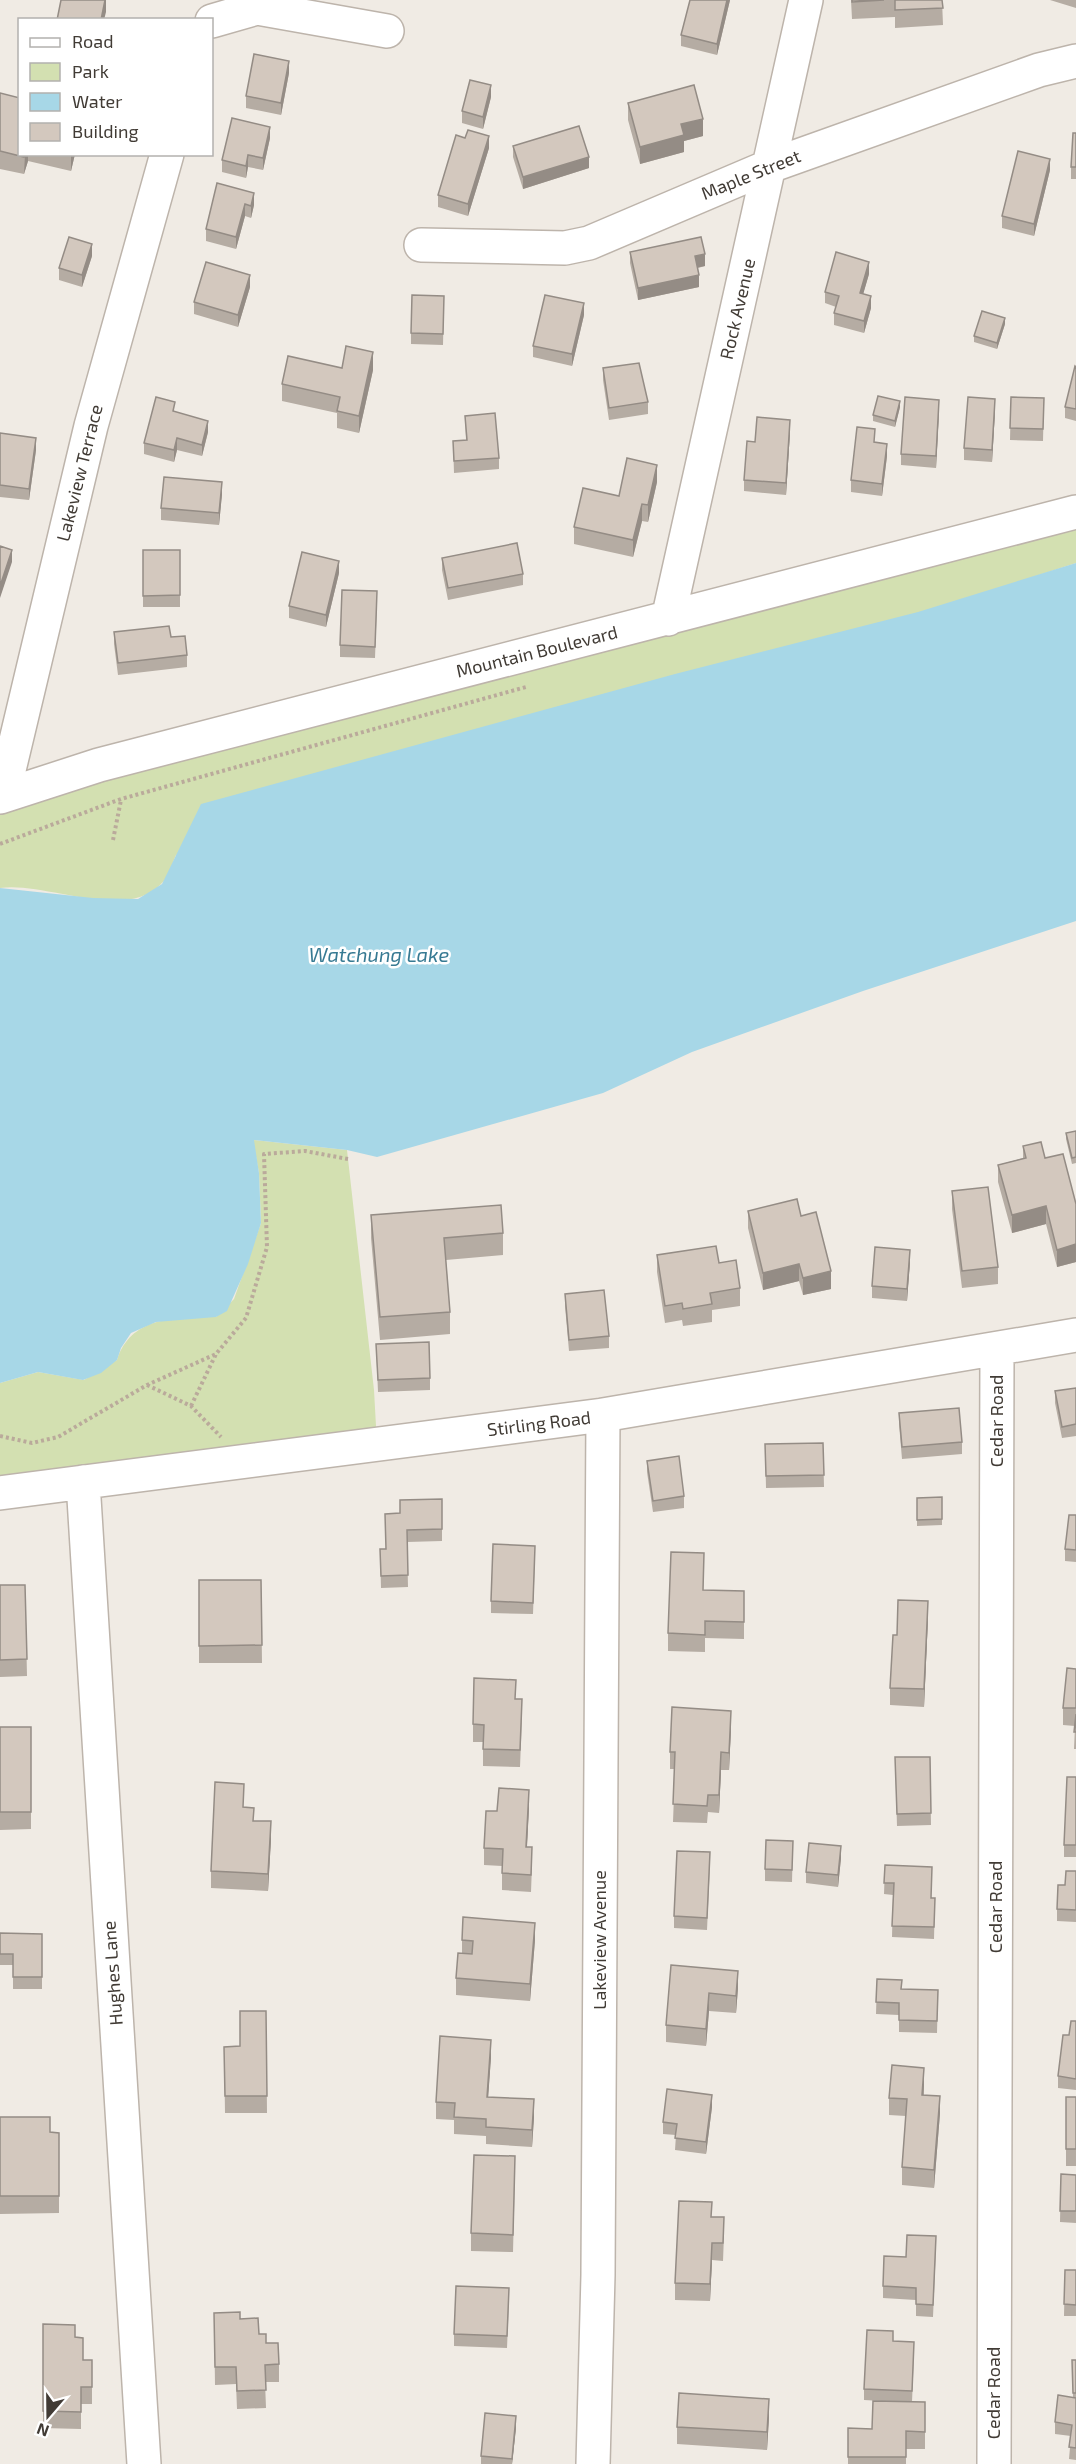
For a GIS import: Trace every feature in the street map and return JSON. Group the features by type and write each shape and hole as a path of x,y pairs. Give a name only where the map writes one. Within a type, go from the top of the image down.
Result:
{"street":[{"name":"Rock Avenue","path":"668,618 806,0"},
{"path":"213,21 257,8 387,31"},
{"name":"Maple Street","path":"421,244 565,248 589,243 770,166 1039,70 1076,61"},
{"name":"Lakeview Terrace","path":"2,796 91,426 166,156"},
{"name":"Mountain Boulevard","path":"2,796 99,765 1076,512"},
{"name":"Stirling Road","path":"0,1493 603,1415 1076,1335"},
{"name":"Cedar Road","path":"994,2464 997,1350"},
{"name":"Lakeview Avenue","path":"593,2464 598,2263 603,1415"},
{"name":"Hughes Lane","path":"83,1482 144,2464"}],"path":[{"path":"0,844 121,799 535,684"},
{"path":"113,840 121,799"},
{"path":"191,1406 216,1354 246,1318 267,1247 264,1154 305,1150 348,1159"},
{"path":"0,1436 32,1443 58,1437 147,1385 216,1354"},
{"path":"147,1385 191,1406 244,1462"}],"green space":[{"path":"1076,512 1076,563 176,855 168,875 161,884 146,895 127,900 106,900 18,887 0,888 0,797"},
{"path":"253,1140 347,1150 374,1390 377,1444 0,1493 0,1383 38,1372 84,1380 117,1360 133,1335 144,1327 171,1319 216,1317 234,1299 261,1223 259,1173"}],"water":[{"name":"Watchung Lake","path":"1076,563 1076,921 863,991 692,1052 603,1093 377,1157 347,1150 254,1140 259,1173 261,1223 248,1264 227,1311 216,1317 156,1322 131,1333 121,1348 117,1360 101,1373 83,1380 38,1372 0,1383 0,888 93,898 138,899 162,884 201,804 675,674 918,612"}],"building":[{"path":"61,0 105,0 101,18 57,18"},
{"path":"690,0 727,0 717,44 681,35"},
{"path":"852,0 884,0 852,2"},
{"path":"895,0 942,0 943,8 895,10"},
{"path":"254,54 289,61 281,103 246,96"},
{"path":"470,80 491,85 483,117 462,111"},
{"path":"694,85 703,119 681,124 684,135 640,147 628,103"},
{"path":"0,93 18,98 18,156 0,151"},
{"path":"232,118 270,127 263,158 248,155 246,166 222,160"},
{"path":"579,126 589,157 523,177 513,146"},
{"path":"468,130 489,136 468,204 438,195 456,135 465,138"},
{"path":"1073,133 1076,133 1076,167 1071,167"},
{"path":"1018,151 1050,159 1034,224 1002,216"},
{"path":"217,183 254,193 251,206 245,204 236,237 206,229"},
{"path":"69,237 92,244 82,275 59,268"},
{"path":"701,237 705,254 695,256 699,275 638,288 630,252"},
{"path":"836,252 869,262 860,293 871,296 864,321 834,313 839,296 825,292"},
{"path":"206,262 250,275 238,315 194,302"},
{"path":"412,295 444,296 443,334 411,333"},
{"path":"545,295 584,303 572,354 533,346"},
{"path":"982,311 1005,318 997,343 974,336"},
{"path":"346,346 373,352 359,416 337,411 340,397 282,384 288,356 342,368"},
{"path":"639,363 648,402 609,408 603,368"},
{"path":"1076,367 1076,409 1065,407"},
{"path":"878,396 900,401 895,421 873,415"},
{"path":"156,397 175,402 173,411 208,421 202,445 177,438 174,450 144,443"},
{"path":"905,397 939,400 936,456 901,454"},
{"path":"968,397 995,399 992,450 964,448"},
{"path":"1011,397 1044,398 1043,429 1010,428"},
{"path":"495,413 499,458 454,461 453,441 467,440 465,416"},
{"path":"757,417 790,420 786,483 744,480 747,441 755,442"},
{"path":"857,427 875,429 874,442 887,444 882,484 851,480"},
{"path":"0,433 36,438 29,489 0,485"},
{"path":"627,458 657,465 648,505 642,504 633,540 574,527 583,488 619,496"},
{"path":"164,477 222,482 219,513 161,508"},
{"path":"517,543 523,574 448,588 442,558"},
{"path":"0,546 12,550 0,586"},
{"path":"143,550 180,550 180,595 143,596"},
{"path":"302,552 339,561 326,615 289,606"},
{"path":"342,590 377,591 375,647 340,645"},
{"path":"169,626 171,637 185,636 187,655 118,663 114,632"},
{"path":"1076,1131 1076,1157 1072,1158 1066,1133"},
{"path":"1041,1142 1045,1158 1063,1154 1076,1204 1076,1244 1057,1250 1046,1206 1012,1215 998,1165 1026,1158 1023,1146"},
{"path":"988,1187 998,1267 962,1271 952,1191"},
{"path":"797,1199 801,1216 816,1212 831,1271 803,1278 799,1264 763,1273 748,1211"},
{"path":"501,1205 503,1233 444,1238 450,1312 380,1317 371,1215"},
{"path":"716,1246 719,1263 736,1260 740,1288 710,1293 712,1304 683,1309 682,1303 665,1306 657,1255"},
{"path":"875,1247 910,1250 907,1289 872,1286"},
{"path":"604,1290 609,1336 569,1340 565,1294"},
{"path":"429,1342 430,1378 378,1380 376,1344"},
{"path":"1076,1388 1076,1424 1062,1427 1055,1391"},
{"path":"959,1408 962,1442 902,1447 899,1413"},
{"path":"823,1443 824,1475 766,1476 765,1444"},
{"path":"679,1456 684,1496 653,1501 647,1461"},
{"path":"942,1497 942,1519 917,1520 917,1498"},
{"path":"442,1499 442,1529 407,1530 408,1575 381,1576 380,1549 386,1549 385,1514 400,1513 400,1500"},
{"path":"1069,1515 1076,1515 1076,1550 1065,1549"},
{"path":"493,1544 535,1546 533,1603 491,1601"},
{"path":"671,1552 704,1553 703,1590 744,1591 744,1622 705,1621 705,1635 668,1633"},
{"path":"199,1580 261,1580 262,1645 199,1646"},
{"path":"0,1585 25,1585 27,1659 0,1660"},
{"path":"898,1600 928,1601 924,1689 890,1688 893,1635 897,1635"},
{"path":"1067,1668 1076,1669 1076,1708 1063,1708"},
{"path":"474,1678 516,1680 515,1699 522,1699 520,1750 483,1749 484,1725 473,1724"},
{"path":"672,1707 731,1711 729,1753 721,1752 719,1795 708,1795 707,1806 673,1804 675,1752 670,1752"},
{"path":"0,1727 31,1727 31,1812 0,1812"},
{"path":"895,1757 930,1757 931,1813 897,1814"},
{"path":"1067,1777 1076,1777 1076,1845 1064,1845"},
{"path":"215,1782 244,1784 243,1807 254,1808 253,1821 271,1821 268,1874 211,1871"},
{"path":"499,1788 529,1790 526,1847 532,1847 531,1875 502,1873 503,1849 484,1848 486,1811 497,1811"},
{"path":"766,1840 793,1841 792,1870 765,1869"},
{"path":"809,1843 841,1846 838,1875 806,1872"},
{"path":"677,1851 710,1852 707,1918 674,1916"},
{"path":"885,1865 932,1867 931,1898 935,1898 934,1927 892,1926 894,1883 884,1883"},
{"path":"1066,1871 1076,1871 1076,1910 1057,1909 1058,1885 1065,1885"},
{"path":"463,1917 535,1923 530,1984 456,1978 458,1953 472,1954 473,1941 462,1940"},
{"path":"0,1933 42,1934 42,1977 13,1977 13,1954 0,1954"},
{"path":"671,1965 738,1971 736,1996 709,1993 706,2029 666,2025"},
{"path":"877,1979 902,1980 901,1989 938,1990 937,2021 899,2020 899,2003 876,2002"},
{"path":"240,2011 266,2011 267,2096 225,2096 224,2047 240,2046"},
{"path":"1071,2021 1076,2021 1076,2079 1058,2076 1063,2035 1069,2035"},
{"path":"440,2036 491,2040 487,2097 534,2099 532,2130 486,2127 486,2119 454,2117 455,2103 436,2102"},
{"path":"892,2065 924,2068 922,2095 940,2096 934,2170 902,2167 907,2099 889,2098"},
{"path":"667,2089 712,2095 706,2142 675,2138 677,2124 663,2122"},
{"path":"1066,2097 1076,2097 1076,2149 1066,2149"},
{"path":"0,2117 50,2117 50,2132 59,2133 59,2196 0,2196"},
{"path":"474,2155 515,2156 513,2235 471,2233"},
{"path":"1061,2174 1076,2175 1076,2211 1060,2211"},
{"path":"679,2201 712,2202 711,2217 724,2217 723,2243 712,2243 710,2284 675,2283"},
{"path":"907,2235 936,2236 933,2305 916,2304 916,2288 883,2286 884,2256 906,2257"},
{"path":"1065,2270 1076,2270 1076,2305 1064,2304"},
{"path":"456,2286 509,2288 507,2336 454,2334"},
{"path":"240,2312 240,2319 258,2318 259,2334 266,2334 266,2343 278,2343 279,2364 265,2365 266,2390 237,2391 236,2367 215,2367 214,2313"},
{"path":"43,2324 75,2325 75,2337 83,2338 83,2360 92,2360 92,2387 81,2387 81,2412 43,2411"},
{"path":"867,2330 893,2331 893,2341 914,2342 912,2391 864,2389"},
{"path":"1072,2360 1076,2360 1076,2393 1073,2393"},
{"path":"679,2393 769,2399 767,2432 677,2427"},
{"path":"1058,2395 1076,2398 1076,2448 1069,2447 1072,2425 1055,2422"},
{"path":"873,2401 925,2402 925,2432 906,2431 906,2457 848,2457 848,2428 872,2429"},
{"path":"485,2413 516,2416 512,2459 481,2456"}]}
